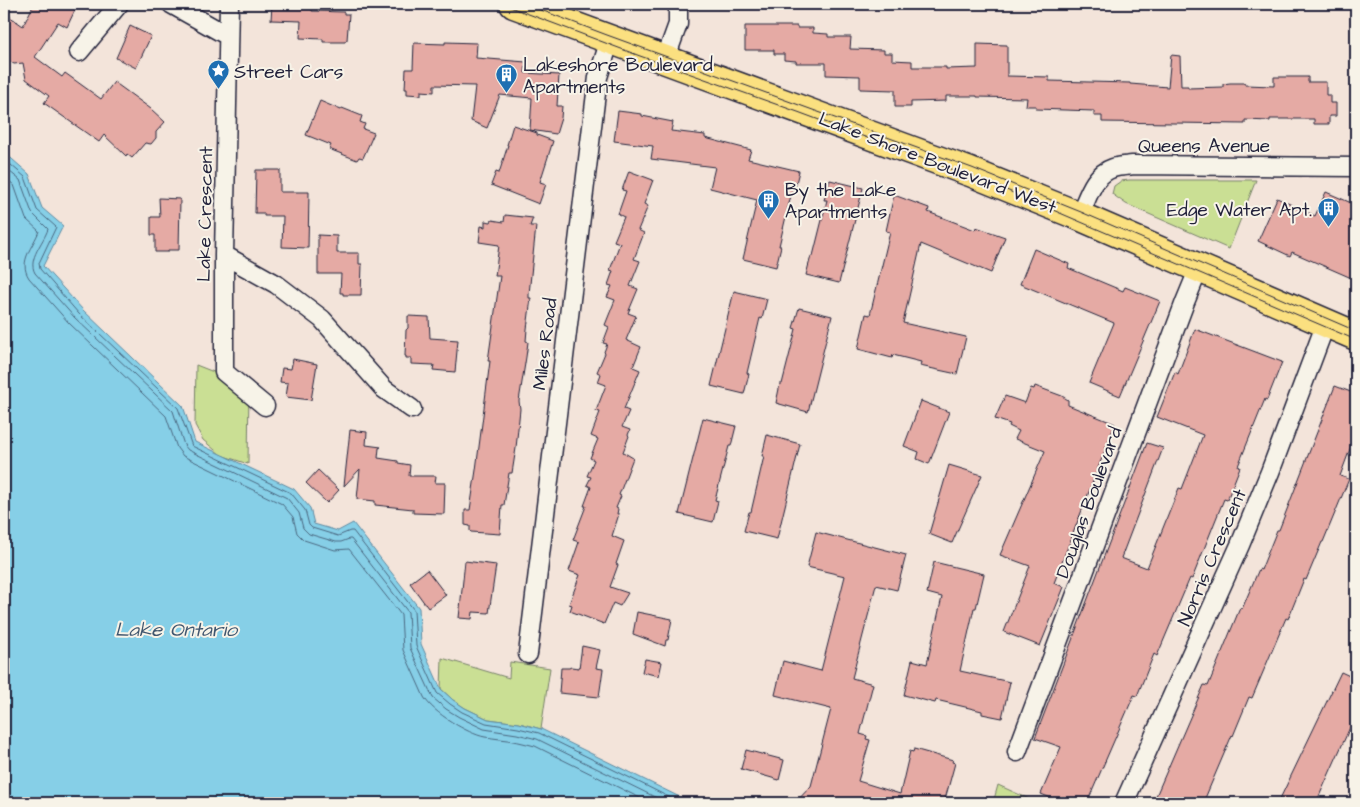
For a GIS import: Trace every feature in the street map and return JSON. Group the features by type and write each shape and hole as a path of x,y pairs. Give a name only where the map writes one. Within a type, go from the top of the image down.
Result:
{"main road":[{"name":"Lake Shore Boulevard West","path":"514,4 964,169 1079,216 1356,336"}],"street":[{"path":"79,52 119,4"},
{"path":"170,4 228,36"},
{"name":"Lake Crescent","path":"229,4 224,255 224,372 265,406"},
{"path":"665,60 678,24 678,4"},
{"name":"Miles Road","path":"528,654 598,77 610,40"},
{"name":"Queens Avenue","path":"1079,216 1097,179 1103,173 1114,168 1133,165 1356,167"},
{"path":"224,255 276,284 322,319 384,388 412,409"},
{"name":"Douglas Boulevard","path":"1018,752 1199,268"},
{"name":"Norris Crescent","path":"1124,803 1240,545 1326,323"}],"green space":[{"path":"1256,180 1229,249 1126,204 1112,194 1114,186 1121,181"},
{"path":"196,365 249,386 248,464 221,455 203,440 195,425"},
{"path":"442,658 509,678 510,662 550,668 541,729 519,723 488,719 453,700 441,689"},
{"path":"998,785 1038,803 993,803"}],"water":[{"name":"Lake Ontario","path":"4,152 29,174 42,208 63,226 43,266 83,310 183,406 195,442 294,489 310,508 314,524 338,531 353,523 419,608 421,644 441,689 465,708 488,719 519,723 541,729 692,803 4,803"}],"building":[{"path":"34,4 76,4 67,27 58,22 35,57 62,77 65,73 101,99 114,82 151,109 165,122 156,132 156,138 151,144 145,143 132,158 127,154 126,156 104,135 99,142 44,103 49,96 26,79 23,63 14,64 4,58 4,24 9,16 23,26"},
{"path":"272,4 312,4 312,11 344,12 344,14 349,14 347,40 345,42 323,42 323,39 300,38 301,21 271,20"},
{"path":"130,26 151,36 136,68 116,58"},
{"path":"745,26 797,26 797,28 813,28 813,33 828,34 828,37 851,37 850,49 884,50 884,53 892,53 892,60 912,61 912,67 977,68 977,44 1007,45 1007,76 1049,77 1049,81 1130,83 1168,87 1171,55 1180,56 1181,86 1188,86 1188,88 1223,87 1223,84 1230,83 1274,86 1274,77 1308,77 1308,82 1326,82 1326,95 1330,95 1330,103 1336,103 1336,116 1329,116 1329,124 1314,124 1314,119 1245,120 1245,124 1102,122 1102,116 1094,116 1094,111 1036,109 1036,106 1026,106 1027,98 977,96 946,96 946,101 911,102 911,107 895,107 895,90 860,89 860,76 826,75 826,63 796,63 796,61 784,60 784,54 774,54 774,50 745,50"},
{"path":"445,42 477,43 476,58 526,62 525,73 559,75 557,106 562,106 561,118 556,134 530,130 532,98 500,95 487,128 471,121 475,86 434,85 434,92 421,91 421,95 407,94 407,89 405,89 406,69 413,69 414,43 445,44"},
{"path":"320,101 362,116 360,122 365,124 363,129 374,133 363,158 359,157 357,160 329,149 331,145 306,135"},
{"path":"618,111 642,114 642,116 673,122 671,131 705,135 705,138 751,150 748,159 799,171 794,191 792,191 776,267 743,259 757,200 710,188 715,167 651,159 653,146 614,141"},
{"path":"513,125 553,141 540,182 546,184 539,204 491,185 496,172 499,173"},
{"path":"256,170 280,170 280,192 309,192 308,248 282,247 283,216 264,216 264,213 255,213"},
{"path":"629,171 653,180 644,204 648,206 638,230 644,233 634,259 640,261 630,286 638,289 628,313 636,316 626,340 641,347 633,367 640,370 624,409 629,411 622,427 630,430 623,452 633,458 619,495 621,496 616,508 618,509 617,514 619,514 612,536 624,541 610,587 628,593 620,606 613,603 604,624 570,611 572,605 569,604 580,575 569,571 579,542 573,540 591,487 587,485 591,477 587,476 594,460 590,458 598,439 591,436 600,412 596,411 606,385 598,382 601,374 597,372 607,344 603,343 609,327 605,325 615,300 607,297 612,286 608,285 613,271 610,270 620,243 614,241 624,217 618,214 626,191 622,190"},
{"path":"830,180 863,188 839,283 806,275 811,256 813,256"},
{"path":"1326,192 1356,205 1356,280 1292,252 1290,256 1258,241 1277,198 1315,216"},
{"path":"894,195 929,208 928,212 975,230 976,227 1005,237 991,273 921,244 903,323 966,337 957,374 920,366 921,362 893,355 892,358 858,349 866,314 870,315 890,232 886,231"},
{"path":"159,198 180,199 179,250 155,252 155,235 151,235 151,217 160,217"},
{"path":"505,215 533,218 530,226 536,226 529,294 529,298 531,298 526,341 528,342 519,401 520,409 516,448 512,473 509,473 504,505 502,505 500,534 471,532 470,526 465,525 465,510 470,510 476,470 500,276 495,276 499,245 479,242 481,226 485,227 485,221 504,222"},
{"path":"318,235 337,236 337,253 359,253 359,264 362,264 361,295 343,295 343,293 340,293 341,274 318,274"},
{"path":"1034,249 1069,264 1068,268 1123,291 1125,287 1160,301 1120,396 1089,383 1114,323 1020,284"},
{"path":"734,291 767,299 762,319 760,318 744,394 711,386"},
{"path":"799,308 832,316 808,412 776,403 796,329 793,328"},
{"path":"408,316 429,317 430,338 458,340 455,372 433,370 434,365 411,364 411,358 406,358 405,356"},
{"path":"1195,329 1282,362 1238,466 1240,467 1227,500 1224,499 1192,579 1190,578 1157,656 1154,654 1137,696 1134,695 1087,803 1063,803 1041,794 1061,747 1035,738 1147,443 1163,448 1121,558 1147,568 1179,488 1182,489 1203,435 1157,417 1175,372 1178,374"},
{"path":"293,359 317,364 311,400 286,397 288,383 280,382 282,368 291,369"},
{"path":"1035,386 1062,396 1068,400 1068,405 1115,424 1054,583 1064,587 1040,646 1004,632 1030,566 1000,555 1045,451 1015,439 1019,431 1009,426 1010,424 995,419 1005,396 1025,403 1031,388 1034,389"},
{"path":"1335,386 1356,394 1356,433 1340,476 1349,479 1323,542 1306,580 1304,579 1288,619 1286,618 1252,698 1249,697 1203,803 1153,803 1204,685 1208,686 1240,608 1242,609 1259,569 1261,570 1277,530 1279,530"},
{"path":"921,401 949,412 929,464 917,459 919,452 904,446"},
{"path":"703,418 736,426 715,500 718,501 713,522 679,514"},
{"path":"350,430 367,432 366,445 381,447 379,448 378,458 410,465 409,476 436,476 435,483 445,483 444,514 413,513 413,509 375,505 375,501 357,499 360,469 344,486"},
{"path":"767,435 800,444 777,539 744,531 749,512 751,512"},
{"path":"949,465 982,475 952,543 929,534"},
{"path":"318,470 339,490 327,503 306,483"},
{"path":"816,532 906,555 897,590 876,585 852,678 873,684 860,734 867,736 866,739 870,740 858,781 900,794 910,751 913,752 914,749 953,760 952,762 955,763 944,803 795,803 811,786 831,709 775,695 783,661 821,671 845,576 807,567"},
{"path":"465,561 496,565 489,613 473,612 472,619 459,618"},
{"path":"934,562 984,574 976,608 974,608 960,671 1010,682 1002,718 936,700 935,703 904,695 912,660 927,664 942,597 927,593"},
{"path":"427,570 446,595 428,608 410,583"},
{"path":"637,612 672,619 665,646 633,634"},
{"path":"582,646 600,650 596,668 603,669 599,697 559,693 561,668 579,668"},
{"path":"645,659 662,662 659,676 642,672"},
{"path":"1341,672 1356,679 1356,714 1316,803 1278,803"},
{"path":"746,750 784,760 779,780 741,769"}],"tram line":[{"path":"502,4 1004,189 1356,340"},
{"path":"525,4 972,168 1081,212 1356,331"}],"place":[{"name":"Street Cars","path":"218,90"},
{"name":"Lakeshore Boulevard Apartments","path":"507,94"},
{"name":"By the Lake Apartments","path":"769,219"},
{"name":"Edge Water Apt.","path":"1328,228"}]}
